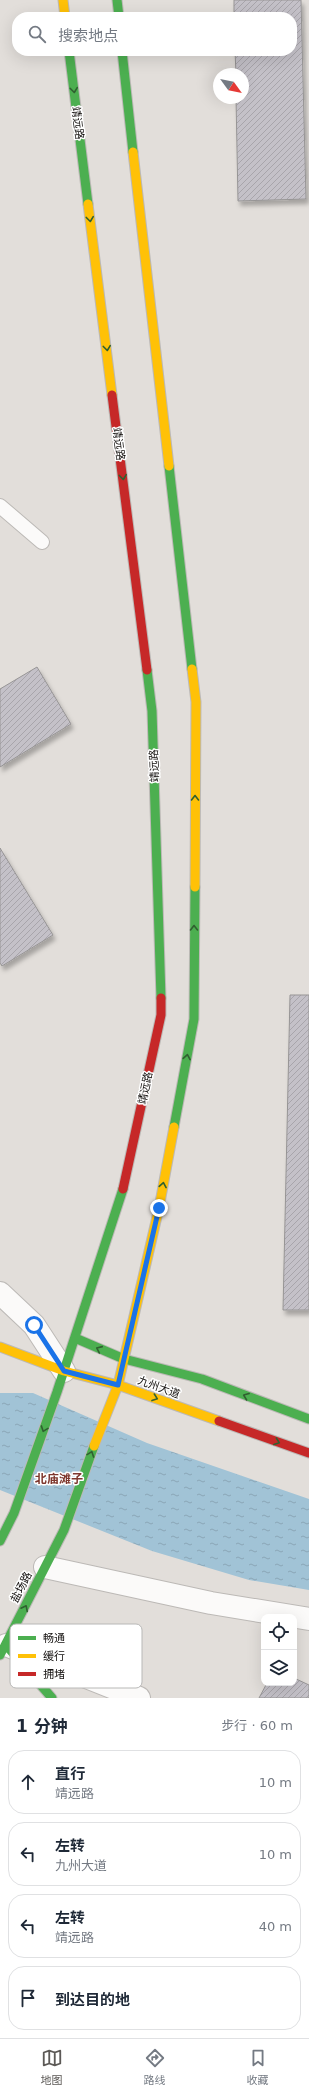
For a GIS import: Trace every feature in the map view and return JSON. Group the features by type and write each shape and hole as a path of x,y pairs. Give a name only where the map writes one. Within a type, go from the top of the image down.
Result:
{"main road":[{"path":"63,0 64,12"},
{"path":"117,0 118,12"},
{"name":"靖远路","path":"0,1542 14,1513 57,1392 122,1193 161,1015 152,711 70,56"},
{"path":"118,1385 159,1208 194,1018 196,702 123,56"},
{"path":"75,1338 124,1359 202,1379 309,1419"},
{"name":"九州大道","path":"0,1347 64,1371 118,1385 309,1453"},
{"name":"盐场路","path":"16,1624 64,1530 107,1409 118,1385"},
{"name":"盐场路","path":"3,1650 10,1636"},
{"path":"42,1688 52,1698"}],"street":[{"path":"0,1293 34,1325 64,1371"},
{"path":"45,1567 211,1603 309,1619"},
{"path":"111,1688 139,1698"}],"lane":[{"path":"0,506 42,542"}],"water":[{"path":"0,1393 33,1393 147,1443 309,1499 309,1590 249,1580 152,1551 0,1490"}],"building":[{"path":"234,0 301,0 306,199 238,201 236,104 249,104 249,68 236,68 235,56 297,56 297,12 234,12"},
{"path":"37,667 71,724 0,767 0,689"},
{"path":"0,848 53,935 2,966 0,963"},
{"path":"290,995 309,995 309,1310 283,1310"},
{"path":"297,1679 309,1685 309,1698 259,1698 265,1686 297,1686"}],"traffic: fast":[{"path":"117,0 118,12"},
{"path":"70,56 88,204"},
{"path":"123,56 133,152"},
{"path":"169,466 192,669"},
{"path":"147,670 152,711 161,998"},
{"path":"174,1127 194,1019 195,887"},
{"path":"0,1541 14,1513 57,1392 123,1189"},
{"path":"75,1338 124,1359 202,1379 309,1419"},
{"path":"16,1624 64,1530 94,1446"},
{"path":"0,1655 10,1635"},
{"path":"6,1645 10,1650"},
{"path":"43,1688 52,1698"}],"traffic: slow":[{"path":"63,0 64,12"},
{"path":"133,152 169,466"},
{"path":"88,204 112,395"},
{"path":"192,669 196,702 195,887"},
{"path":"94,1446 118,1385 159,1208 174,1127"},
{"path":"0,1347 64,1371 118,1385 219,1421"}],"traffic: jam":[{"path":"112,395 147,670"},
{"path":"123,1189 161,1015 161,998"},
{"path":"219,1421 309,1453"}],"district":[{"name":"北庙滩子","path":"59,1479"}],"route":[{"path":"34,1325 64,1371 118,1385 159,1208"}]}
